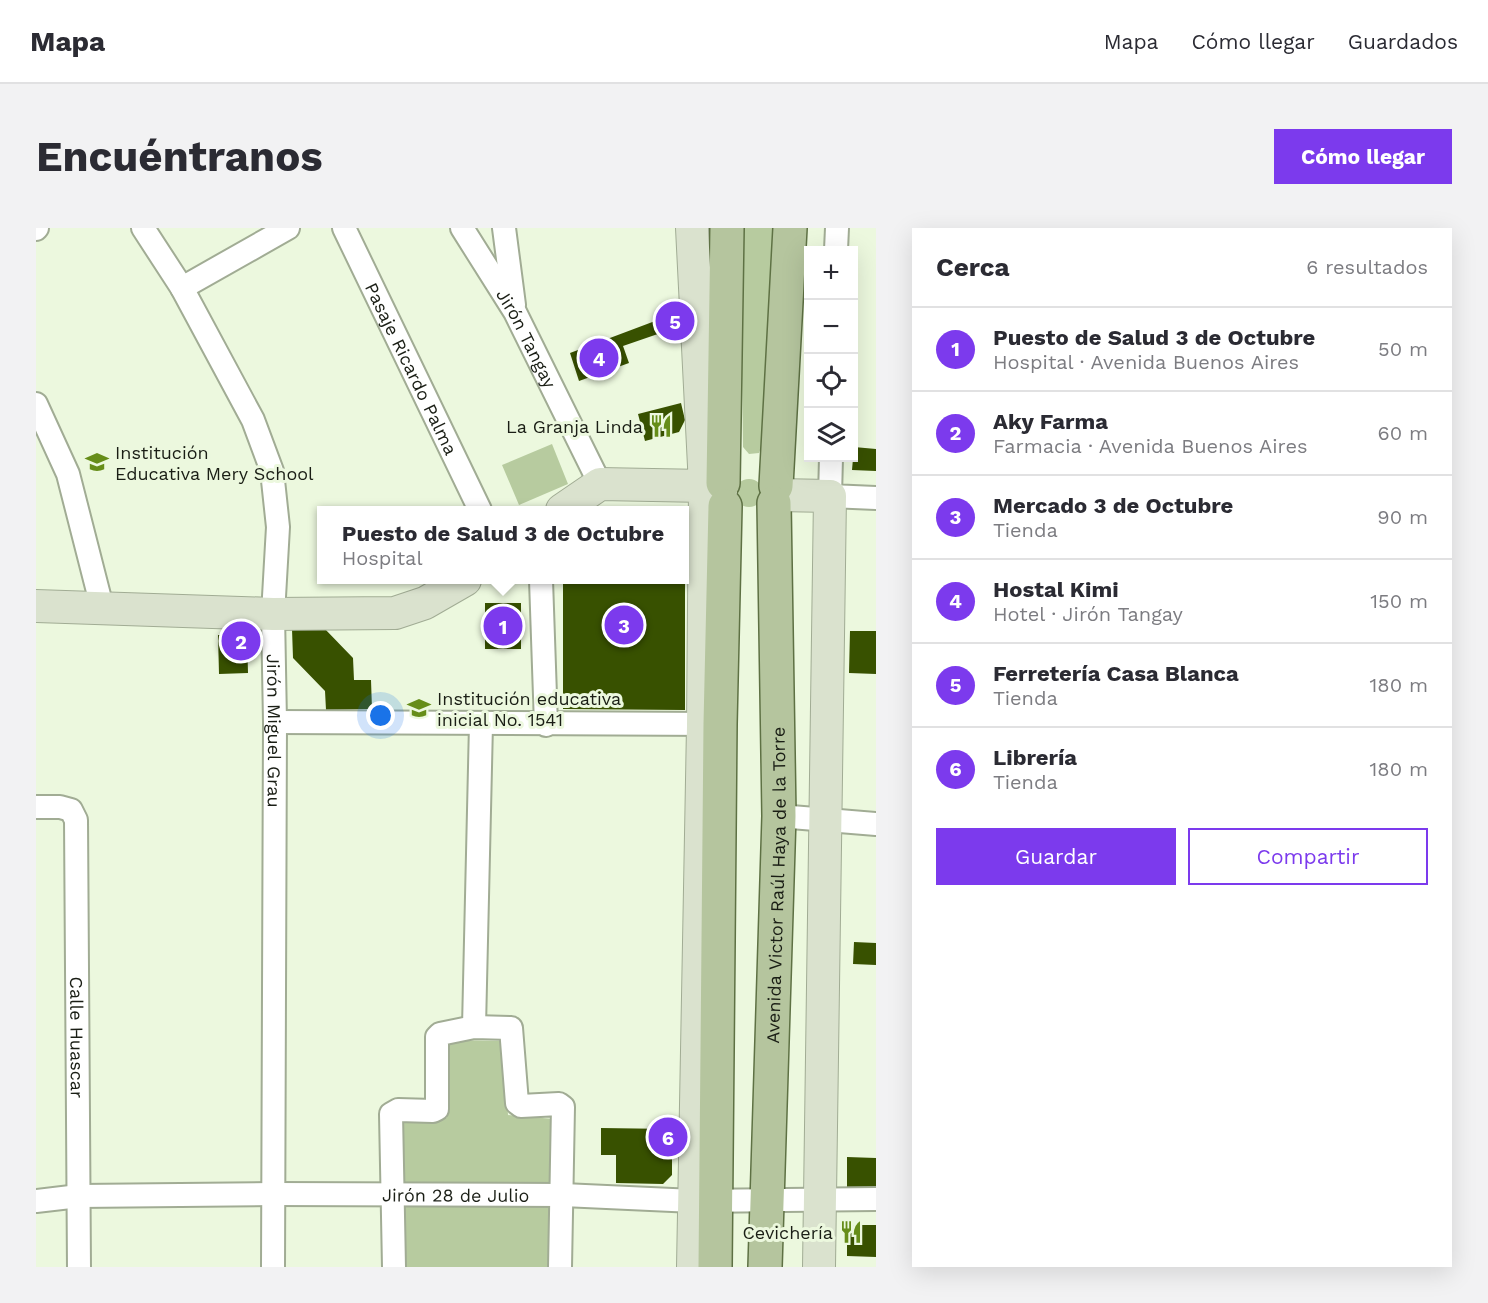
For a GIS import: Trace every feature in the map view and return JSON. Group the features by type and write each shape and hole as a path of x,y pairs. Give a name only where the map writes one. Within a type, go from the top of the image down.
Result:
{"main road":[{"path":"715,1267 705,1201 711,725 727,228"},
{"name":"Avenida Victor Raúl Haya de la Torre","path":"765,1267 765,1201 778,816 776,495 790,228"},
{"path":"755,465 764,470 776,495 763,517 746,520 730,513 718,491 736,468 755,465"}],"street":[{"name":"Jirón Miguel Grau","path":"143,228 182,288 254,420 272,471 278,527 273,614 275,722 273,1267"},
{"path":"182,288 288,228"},
{"name":"Pasaje Ricardo Palma","path":"344,228 478,506"},
{"name":"Jirón Tangay","path":"462,228 515,312 600,484"},
{"path":"504,228 515,312"},
{"path":"568,506 600,484 718,491 692,228"},
{"path":"836,246 837,228"},
{"path":"36,404 68,474 102,607"},
{"path":"819,1267 831,462"},
{"path":"776,495 876,498"},
{"path":"36,606 273,614 395,613 425,603 457,584"},
{"path":"541,584 546,725"},
{"path":"275,722 711,725"},
{"path":"474,1026 481,724"},
{"name":"Calle Huascar","path":"36,807 60,807 71,810 76,820 79,1267"},
{"path":"778,816 876,824"},
{"path":"394,1267 391,1114 398,1110 433,1111 437,1109 437,1037 440,1034 474,1026 512,1028 517,1102 521,1106 559,1104 563,1107 560,1267"},
{"name":"Jirón 28 de Julio","path":"36,1201 79,1196 272,1194 562,1195 705,1201 876,1199"},
{"path":"693,1267 705,1201"}],"green space":[{"path":"740,228 776,228 762,445 759,453 749,454 743,447"},
{"path":"552,444 568,484 519,505 502,465"},
{"path":"749,479 759,483 763,493 759,503 749,507 739,503 735,493 739,483"},
{"path":"448,1040 504,1041 508,1115 554,1119 552,1267 401,1267 398,1119 447,1118"}],"building":[{"path":"679,312 681,326 623,346 629,363 579,381 570,353"},
{"name":"La Granja Linda","path":"681,403 685,420 679,432 645,441 638,414"},
{"path":"858,447 876,449 876,471 852,470 853,462 858,462"},
{"path":"563,584 685,584 685,710 563,709"},
{"path":"485,603 521,603 521,649 485,649"},
{"path":"324,628 353,658 354,680 371,680 372,709 326,710 325,691 293,658 292,629"},
{"path":"850,631 876,631 876,674 849,673"},
{"path":"218,635 247,635 248,673 219,674"},
{"path":"854,942 876,943 876,965 853,964"},
{"path":"601,1128 672,1129 672,1175 663,1184 616,1183 616,1155 601,1155"},
{"path":"847,1157 876,1158 876,1188 847,1188"},
{"path":"847,1225 876,1225 876,1257 847,1256"}],"place":[{"name":"Ferretería Casa Blanca","path":"675,321"},
{"name":"Hostal Kimi","path":"599,358"},
{"name":"La Granja Linda","path":"661,426"},
{"name":"Institución Educativa Mery School","path":"97,462"},
{"name":"Mercado 3 de Octubre","path":"624,625"},
{"name":"Puesto de Salud 3 de Octubre","path":"503,626"},
{"name":"Aky Farma","path":"241,641"},
{"name":"Institución educativa inicial No. 1541","path":"419,708"},
{"name":"Librería","path":"668,1137"},
{"name":"Cevichería","path":"851,1232"}]}
